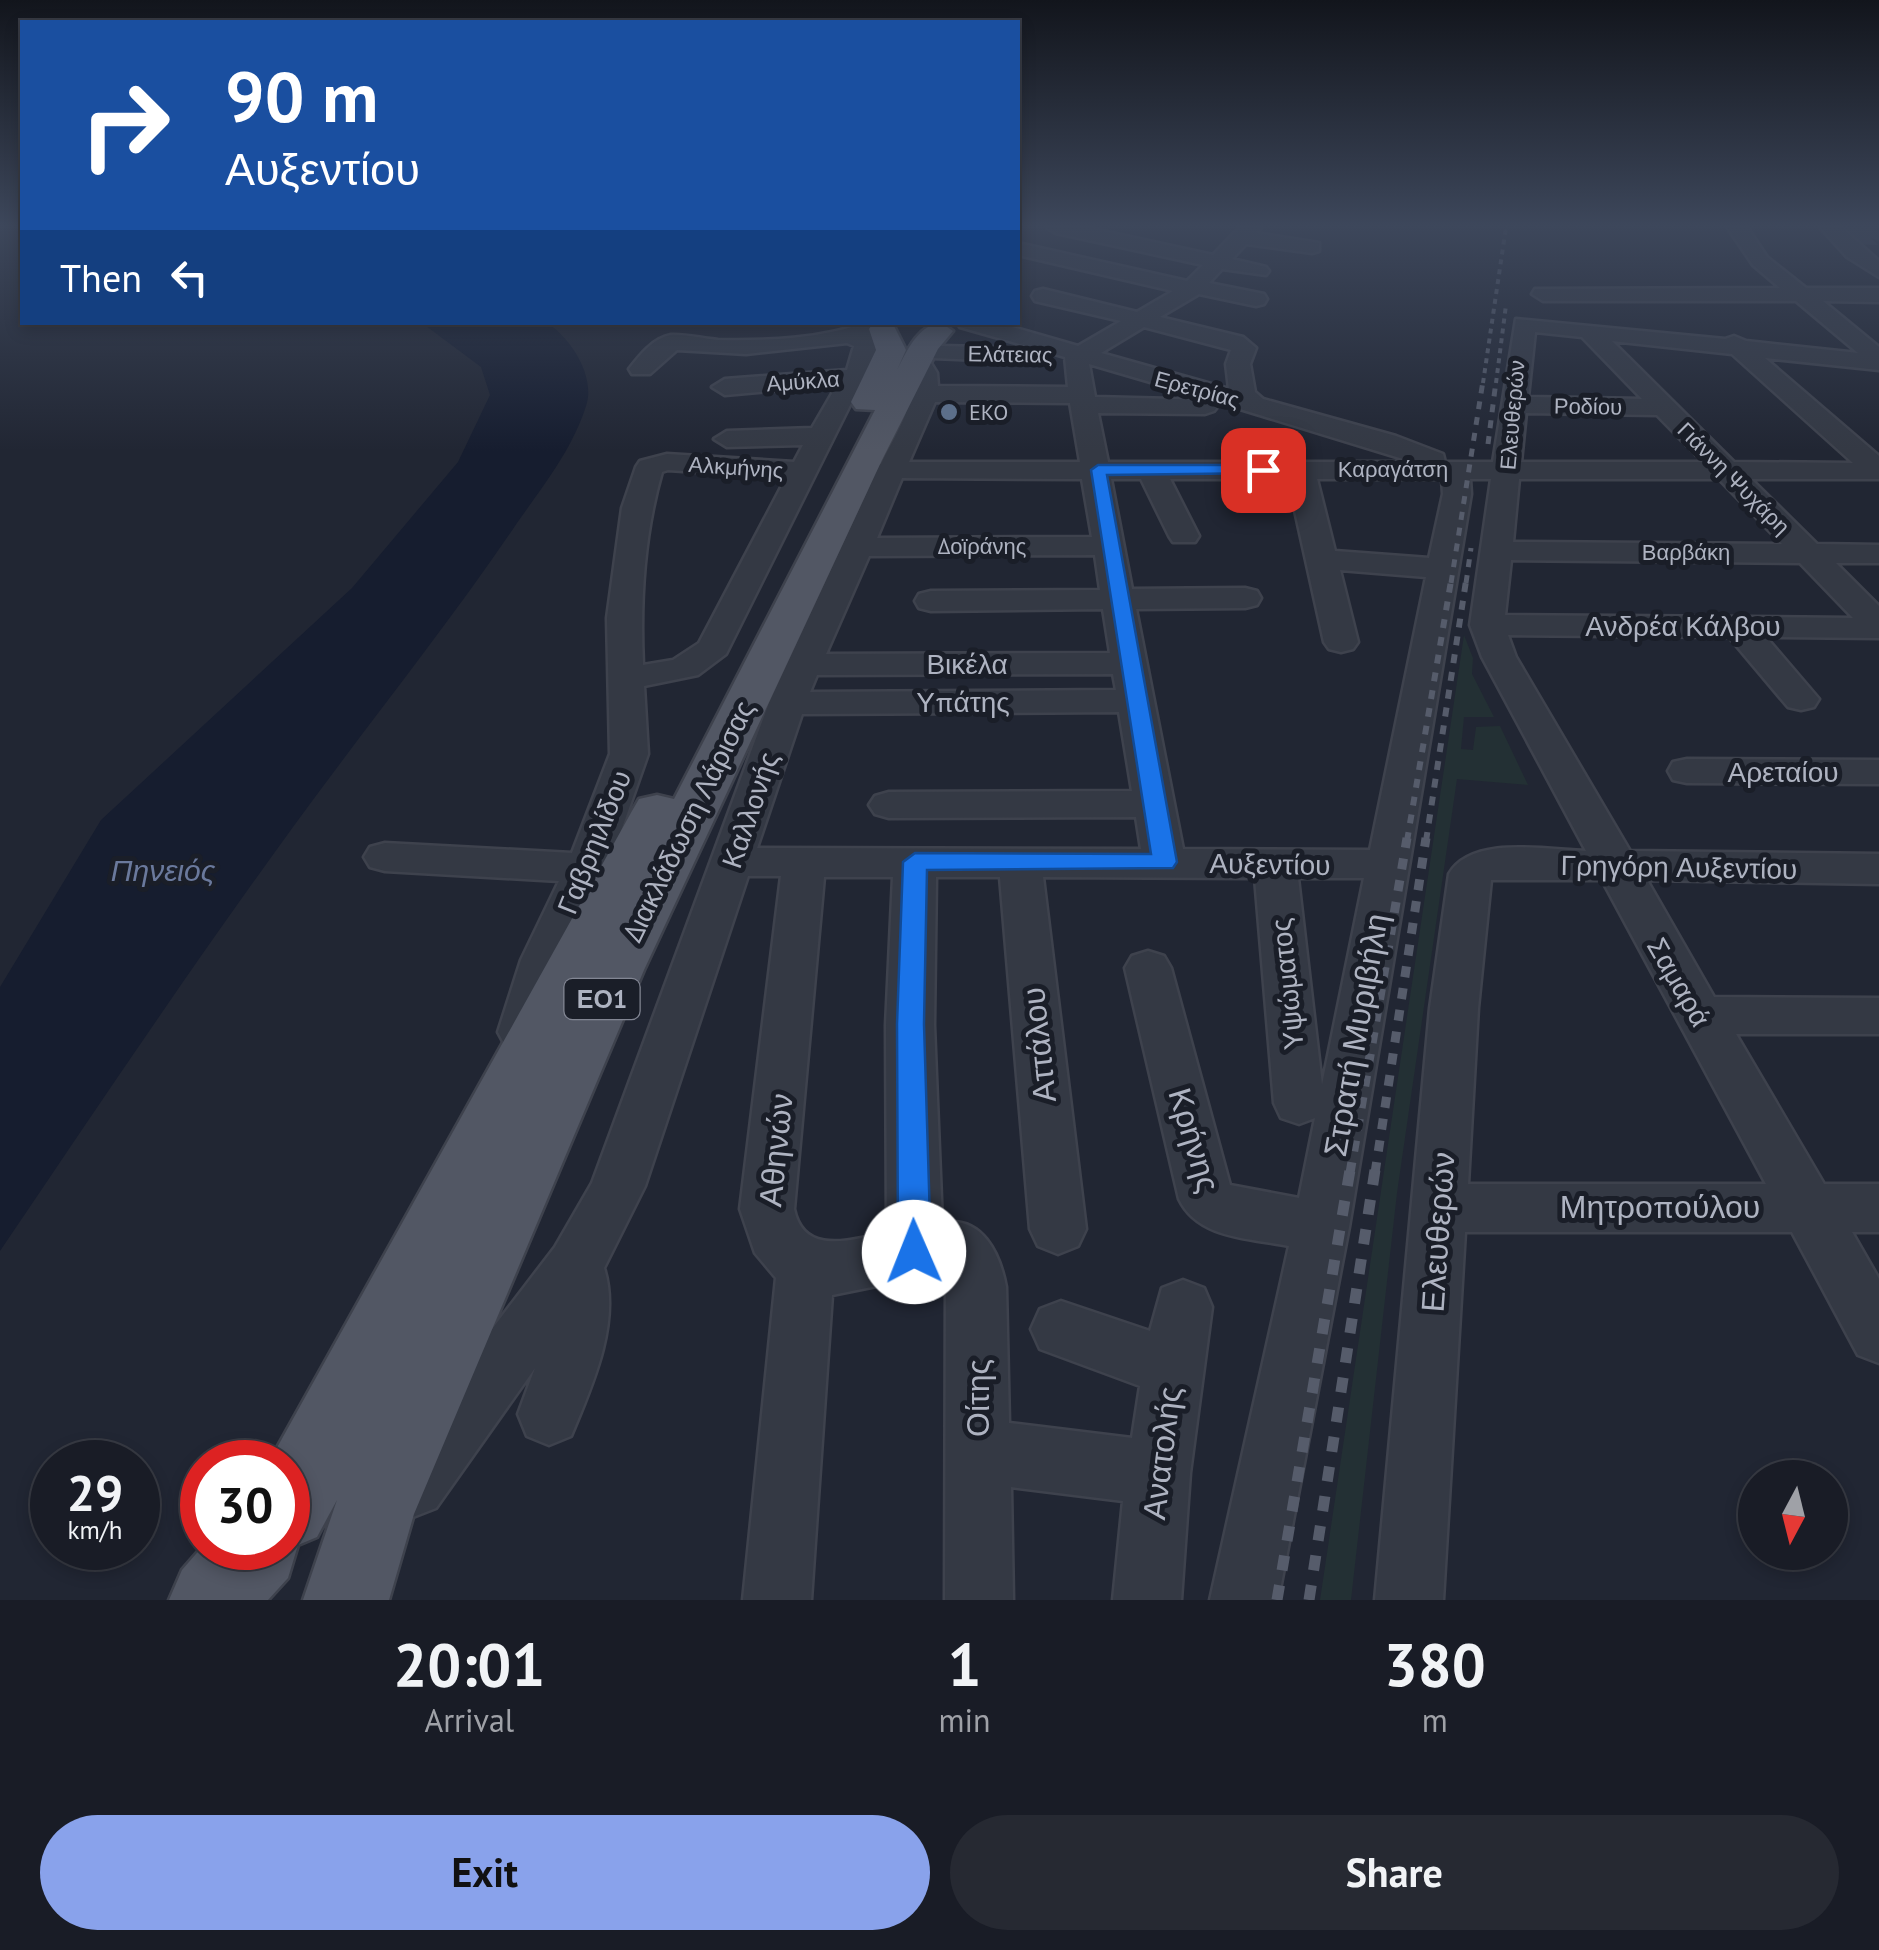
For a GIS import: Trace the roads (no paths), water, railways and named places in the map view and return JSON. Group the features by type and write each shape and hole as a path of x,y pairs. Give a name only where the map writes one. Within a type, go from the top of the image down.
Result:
{"main road":[{"name":"Διακλάδωση Λάρισας","path":"350,1582 392,1466 615,970 909,344"},
{"name":"Διακλάδωση Λάρισας","path":"310,1469 498,1109 780,546 909,344"},
{"path":"212,1600 239,1570"}],"street":[{"path":"1067,302 1235,342 1244,348 1238,364 1242,395 1255,404"},
{"path":"1164,862 1098,470 1082,400 1078,356 1170,302"},
{"path":"1704,302 1737,347 1879,471"},
{"path":"1810,302 1879,361"},
{"name":"Ελευθερών","path":"1487,625 1524,324 1589,331"},
{"name":"Ερετρίας","path":"909,344 995,331 1386,442 1455,469"},
{"path":"1589,331 1879,361"},
{"name":"Γιάννη Ψυχάρη","path":"1589,331 1879,626"},
{"path":"641,369 675,332 726,346 909,344 1082,400 1255,404"},
{"path":"727,439 822,436 909,344"},
{"name":"Ελάτειας","path":"909,344 1078,356"},
{"name":"Αμύκλα","path":"725,386 909,344"},
{"name":"Ροδίου","path":"1512,405 1664,407"},
{"path":"628,677 680,670 706,657 780,546 849,476 822,436"},
{"name":"Αλκμήνης","path":"667,462 849,476"},
{"name":"Γαβρηιλίδου","path":"498,1109 544,960 587,868 628,754 624,618 637,508 650,467 667,462"},
{"name":"Στρατή Μυριβήλη","path":"1244,1600 1321,1227 1458,487 1455,469"},
{"name":"Καραγάτση","path":"849,476 1098,470 1879,471"},
{"path":"1152,470 1184,536"},
{"path":"1300,470 1341,642"},
{"name":"Καλλoνής","path":"350,1582 576,1265 618,1186 795,684 854,547 849,476"},
{"name":"Δοϊράνης","path":"854,547 1110,546"},
{"name":"Βαρβάκη","path":"1494,551 1879,554"},
{"path":"1324,558 1443,569"},
{"path":"931,601 1244,598"},
{"name":"Ανδρέα Κάλβου","path":"1487,625 1879,626"},
{"name":"Σαμαρά","path":"1487,625 1499,658 1613,867 1879,1335"},
{"path":"1739,627 1800,699"},
{"name":"Βικέλα","path":"795,684 1132,663"},
{"name":"Υπάτης","path":"795,684 1138,701"},
{"name":"Αρεταίου","path":"1687,771 1879,772"},
{"path":"889,805 1155,804"},
{"path":"385,858 587,868"},
{"name":"Αυξεντίου","path":"732,862 1388,864"},
{"path":"777,1600 806,1266 832,1269 914,1252 910,1024 915,862"},
{"name":"Αττάλου","path":"1020,862 1058,1229"},
{"name":"Αθηνών","path":"804,864 767,1209 779,1247 806,1266"},
{"name":"Γρηγόρη Αυξεντίου","path":"1478,868 1498,864 1879,869"},
{"name":"Υψώματος","path":"1275,865 1299,1103"},
{"name":"Ελευθερών","path":"1409,1600 1462,938 1470,874 1478,868"},
{"name":"Κρήνης","path":"1148,968 1206,1199 1218,1208 1321,1227"},
{"path":"1699,1015 1879,1016"},
{"name":"Μητροπούλου","path":"1440,1208 1879,1208"},
{"name":"Οίτης","path":"914,1252 952,1246 966,1251 974,1263 979,1600"},
{"path":"549,1414 583,1302 583,1282 576,1265"},
{"name":"Ανατολής","path":"1147,1600 1158,1473 1182,1306"},
{"path":"1061,1329 1171,1368"},
{"path":"978,1450 1158,1473"}],"water":[{"name":"Πηνειός","path":"425,325 550,325 573,348 588,383 586,406 573,438 450,618 247,890 0,1251 0,987 101,820 352,588 458,462 490,395 481,367"}],"railway":[{"path":"1483,383 1495,302"},
{"path":"1496,383 1506,305"},
{"path":"1451,583 1483,381"},
{"path":"1488,444 1496,381"},
{"path":"1466,583 1471,548"},
{"path":"1407,841 1451,581"},
{"path":"1426,841 1466,581"},
{"path":"1350,1173 1407,838"},
{"path":"1375,1173 1426,838"},
{"path":"1277,1600 1350,1170"},
{"path":"1309,1600 1375,1170"}],"place":[{"name":"EKO","path":"949,412"}]}
